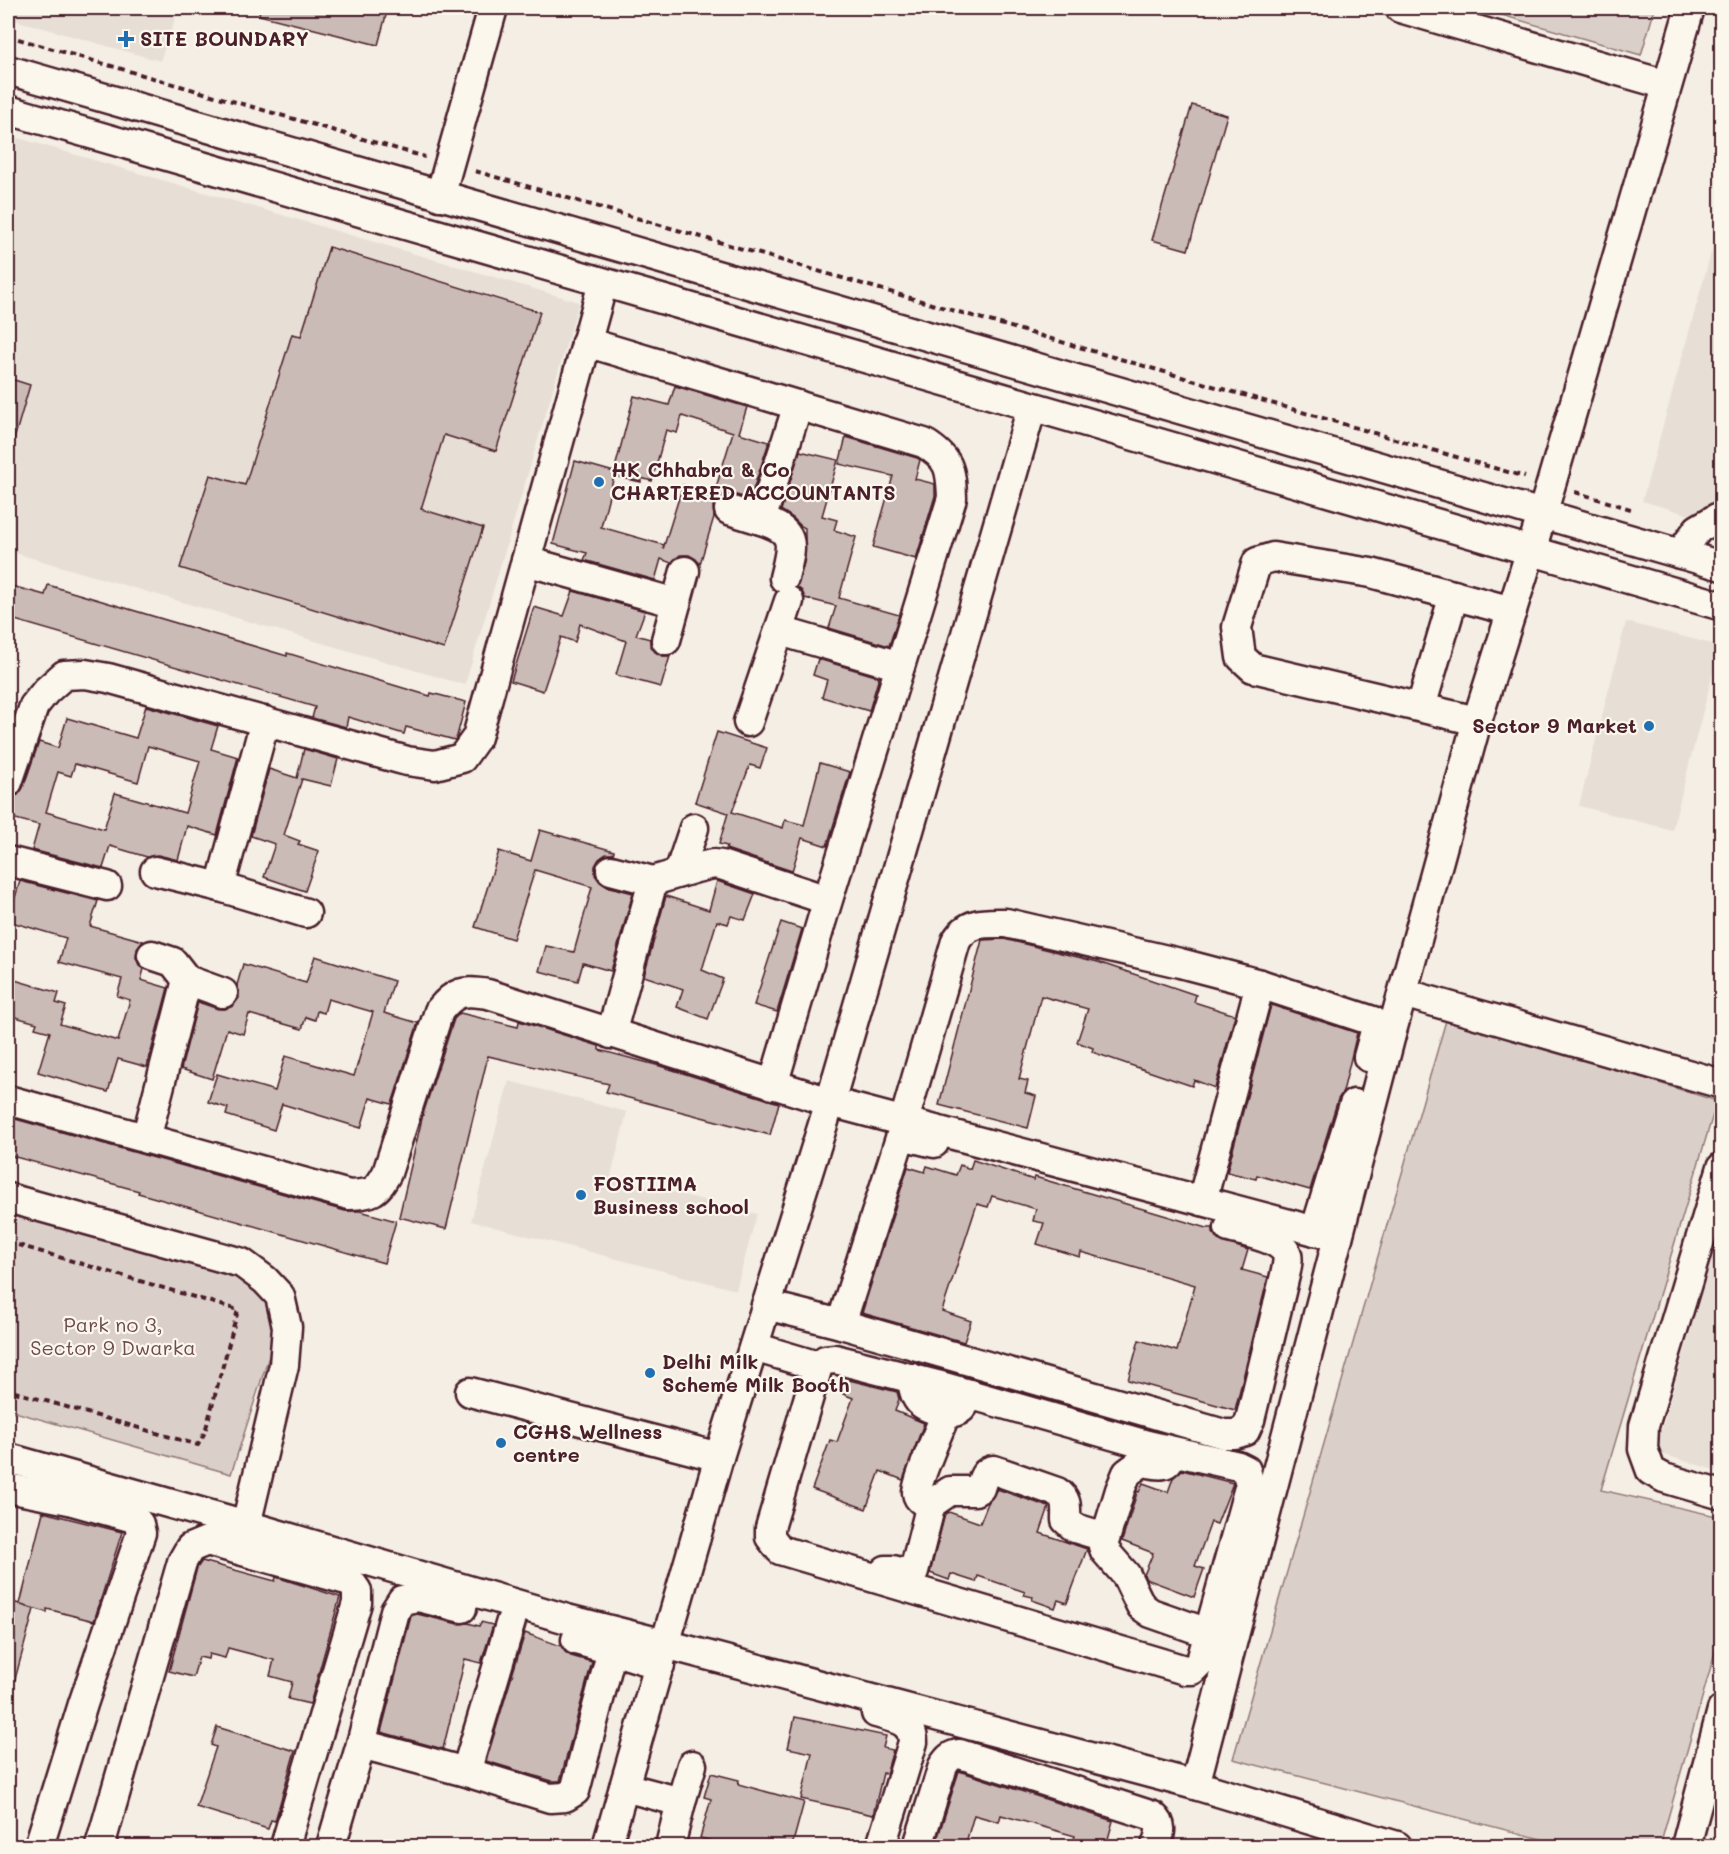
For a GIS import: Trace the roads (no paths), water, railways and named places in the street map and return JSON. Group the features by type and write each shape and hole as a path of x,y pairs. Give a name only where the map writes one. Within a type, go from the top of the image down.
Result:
{"street":[{"path":"440,196 493,8"},
{"path":"1400,8 1667,85"},
{"path":"1327,1234 1404,993 1477,721 1531,552 1690,8"},
{"path":"8,70 1722,566"},
{"path":"8,111 1722,606"},
{"path":"8,782 34,706 46,691 64,675 85,674 108,678 407,761 435,765 462,758 477,737 603,283"},
{"path":"586,342 924,443 940,453 951,473 952,498 827,900 773,1085"},
{"path":"761,520 798,405"},
{"path":"614,1845 624,1788 718,1456 830,1102 1032,407"},
{"path":"729,510 777,525 790,539 792,548 780,631 748,722"},
{"path":"1680,554 1698,529 1722,515"},
{"path":"1477,721 1252,668 1241,657 1237,627 1257,562 1274,556 1371,573 1512,611"},
{"path":"526,561 676,603"},
{"path":"666,640 685,571"},
{"path":"1421,707 1454,595"},
{"path":"780,631 900,666"},
{"path":"220,887 265,721"},
{"path":"611,1034 666,877 694,828"},
{"path":"8,861 107,886"},
{"path":"611,870 666,877 713,864 722,865 827,900"},
{"path":"155,871 220,887 306,913"},
{"path":"903,1121 956,941 962,931 984,923 1006,923 1180,963 1260,984 1377,1024 1327,1234 1283,1447 1195,1785"},
{"path":"152,955 173,962 187,980 223,993"},
{"path":"146,1138 187,980"},
{"path":"1202,1201 1260,984"},
{"path":"8,1100 349,1195 366,1194 379,1188 387,1173 439,1011 455,994 470,991 488,994 830,1102 1327,1234"},
{"path":"1404,993 1722,1083"},
{"path":"841,1324 901,1135 907,1136 1264,1238 1279,1245 1286,1253 1286,1271 1250,1420 1245,1431"},
{"path":"1722,1167 1644,1426 1643,1449 1651,1471 1664,1478 1722,1495"},
{"path":"8,1198 242,1263 280,1296 287,1327 284,1365 246,1525"},
{"path":"766,1305 841,1324 1224,1434 1245,1431 1283,1447"},
{"path":"753,1347 818,1366"},
{"path":"835,1359 1246,1470 1250,1484 1201,1661 1192,1670 1185,1670 780,1550 770,1537 770,1528 818,1366 825,1360 835,1359"},
{"path":"912,1378 913,1392 917,1400 922,1405 946,1413 960,1410 965,1406 969,1394"},
{"path":"470,1392 718,1456"},
{"path":"931,1504 920,1499 917,1492 946,1413"},
{"path":"1172,1451 1166,1464 1142,1462 1127,1473 1103,1546 1126,1575 1141,1606 1151,1613 1208,1634"},
{"path":"8,1458 134,1518 139,1524 141,1533 83,1704 39,1846"},
{"path":"880,1580 886,1570 909,1574 914,1571 931,1504 950,1491 975,1491 980,1488 984,1474 994,1470 1064,1496 1066,1520 1075,1528 1105,1537"},
{"path":"8,1488 73,1489 246,1525 567,1620 663,1654 914,1720 1195,1785 1384,1844"},
{"path":"100,1846 182,1562 190,1548 207,1541 350,1581 357,1590 357,1603 285,1846"},
{"path":"331,1846 361,1744 395,1611 402,1600 418,1597 612,1650 663,1654"},
{"path":"466,1772 511,1621"},
{"path":"361,1744 466,1772 550,1798 565,1797 575,1791 612,1650"},
{"path":"808,1692 901,1720 914,1720"},
{"path":"1686,1846 1722,1710"},
{"path":"881,1846 913,1742 914,1720"},
{"path":"918,1846 943,1766 954,1754 1153,1816 1161,1826 1156,1846"},
{"path":"670,1846 692,1765"},
{"path":"624,1788 681,1802"}],"place":[{"name":"SITE BOUNDARY","path":"126,39"},
{"name":"HK Chhabra & Co CHARTERED ACCOUNTANTS","path":"599,482"},
{"name":"Sector 9 Market","path":"1649,726"},
{"name":"FOSTIIMA Business school","path":"581,1195"},
{"name":"Delhi Milk Scheme Milk Booth","path":"650,1373"},
{"name":"CGHS Wellness centre","path":"501,1443"}],"park label":[{"name":"Park no 3, Sector 9 Dwarka","path":"113,1336"}]}
